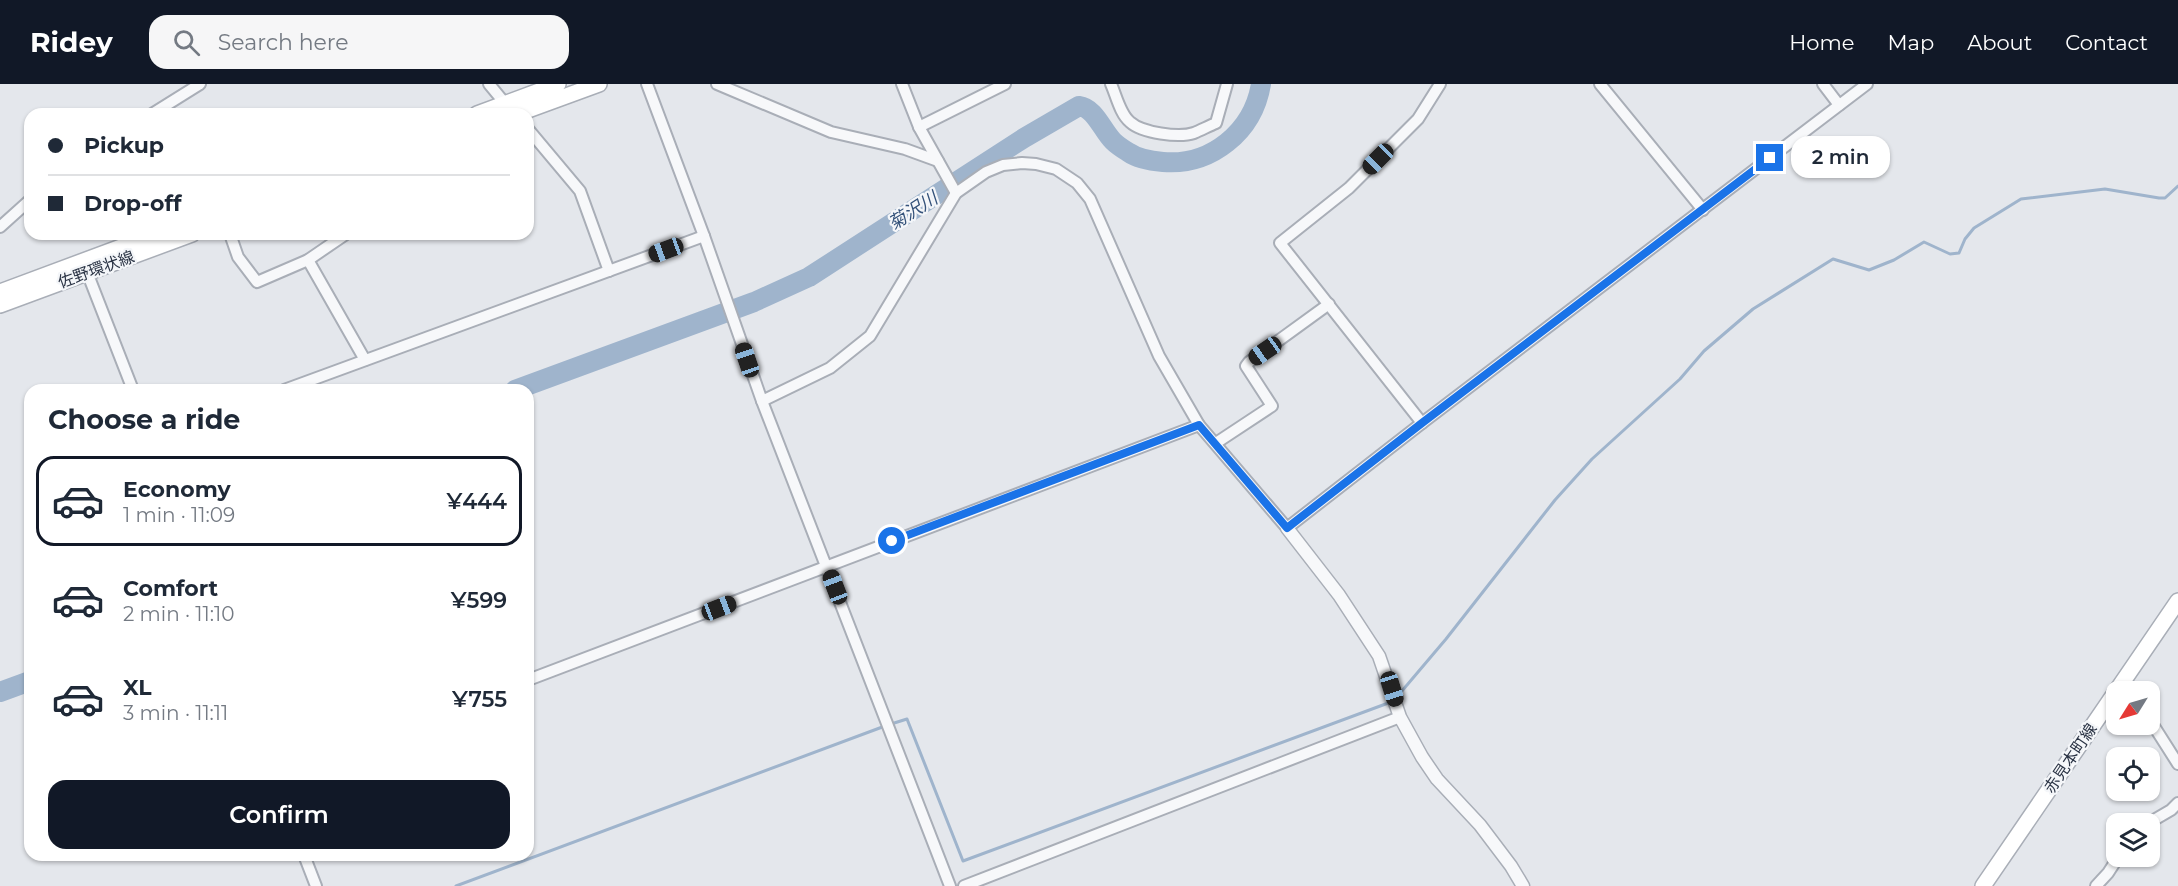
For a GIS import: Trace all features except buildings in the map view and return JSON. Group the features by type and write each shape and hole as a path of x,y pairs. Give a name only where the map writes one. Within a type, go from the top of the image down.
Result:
{"main road":[{"path":"516,108 558,84"},
{"path":"519,108 599,84"},
{"name":"佐野環状線","path":"0,305 143,240"},
{"name":"佐野環状線","path":"0,292 173,240"},
{"name":"赤見本町線","path":"2126,681 2178,601"},
{"name":"赤見本町線","path":"1983,886 2106,710"}],"street":[{"path":"162,108 200,84"},
{"path":"489,84 510,108"},
{"path":"647,84 704,236 762,402 950,886"},
{"path":"717,84 831,132 879,145 905,149 938,161"},
{"path":"902,84 919,127 956,193"},
{"path":"919,127 1005,84"},
{"path":"1111,84 1125,117 1131,123 1154,132 1181,135 1193,133 1216,123 1227,84"},
{"path":"1422,423 1280,243 1349,188 1418,119 1440,84"},
{"path":"1600,84 1703,210"},
{"path":"1823,84 1839,105"},
{"path":"1287,528 1867,84"},
{"path":"534,137 580,191 609,270"},
{"path":"762,402 830,368 870,336 956,193 986,172 1003,165 1036,164 1056,170 1077,183 1090,199 1159,356 1199,425 1287,528 1339,595 1379,656 1400,717 1422,757 1437,779 1480,825 1523,886"},
{"path":"0,227 24,205"},
{"path":"300,384 704,236"},
{"path":"232,240 238,257 257,282 308,260 337,240"},
{"path":"308,260 365,360"},
{"path":"85,267 131,384"},
{"path":"1216,443 1272,406 1246,366 1249,362 1329,304"},
{"path":"534,678 1199,425"},
{"path":"964,886 1400,717"},
{"path":"2160,735 2178,764"},
{"path":"2160,816 2178,803"},
{"path":"306,861 316,886"},
{"path":"2096,886 2112,867"}],"waterway":[{"name":"菊沢川","path":"531,384 754,302 809,277 1024,138 1079,106 1090,111 1113,141 1132,154 1154,161 1181,162 1213,152 1239,131 1249,117 1261,84"},
{"path":"1396,698 1446,639 1555,500 1592,459 1680,379 1704,351 1753,309 1833,259 1869,270 1894,260 1924,242 1950,254 1959,253 1965,239 1974,228 2021,199 2105,189 2165,198 2178,186"},
{"name":"菊沢川","path":"0,692 24,683"},
{"path":"891,724 907,719 963,861 1391,702"},
{"path":"534,857 885,726"},
{"path":"456,886 523,861"}],"route":[{"path":"892,541 1199,425 1287,528 1770,158"}]}
